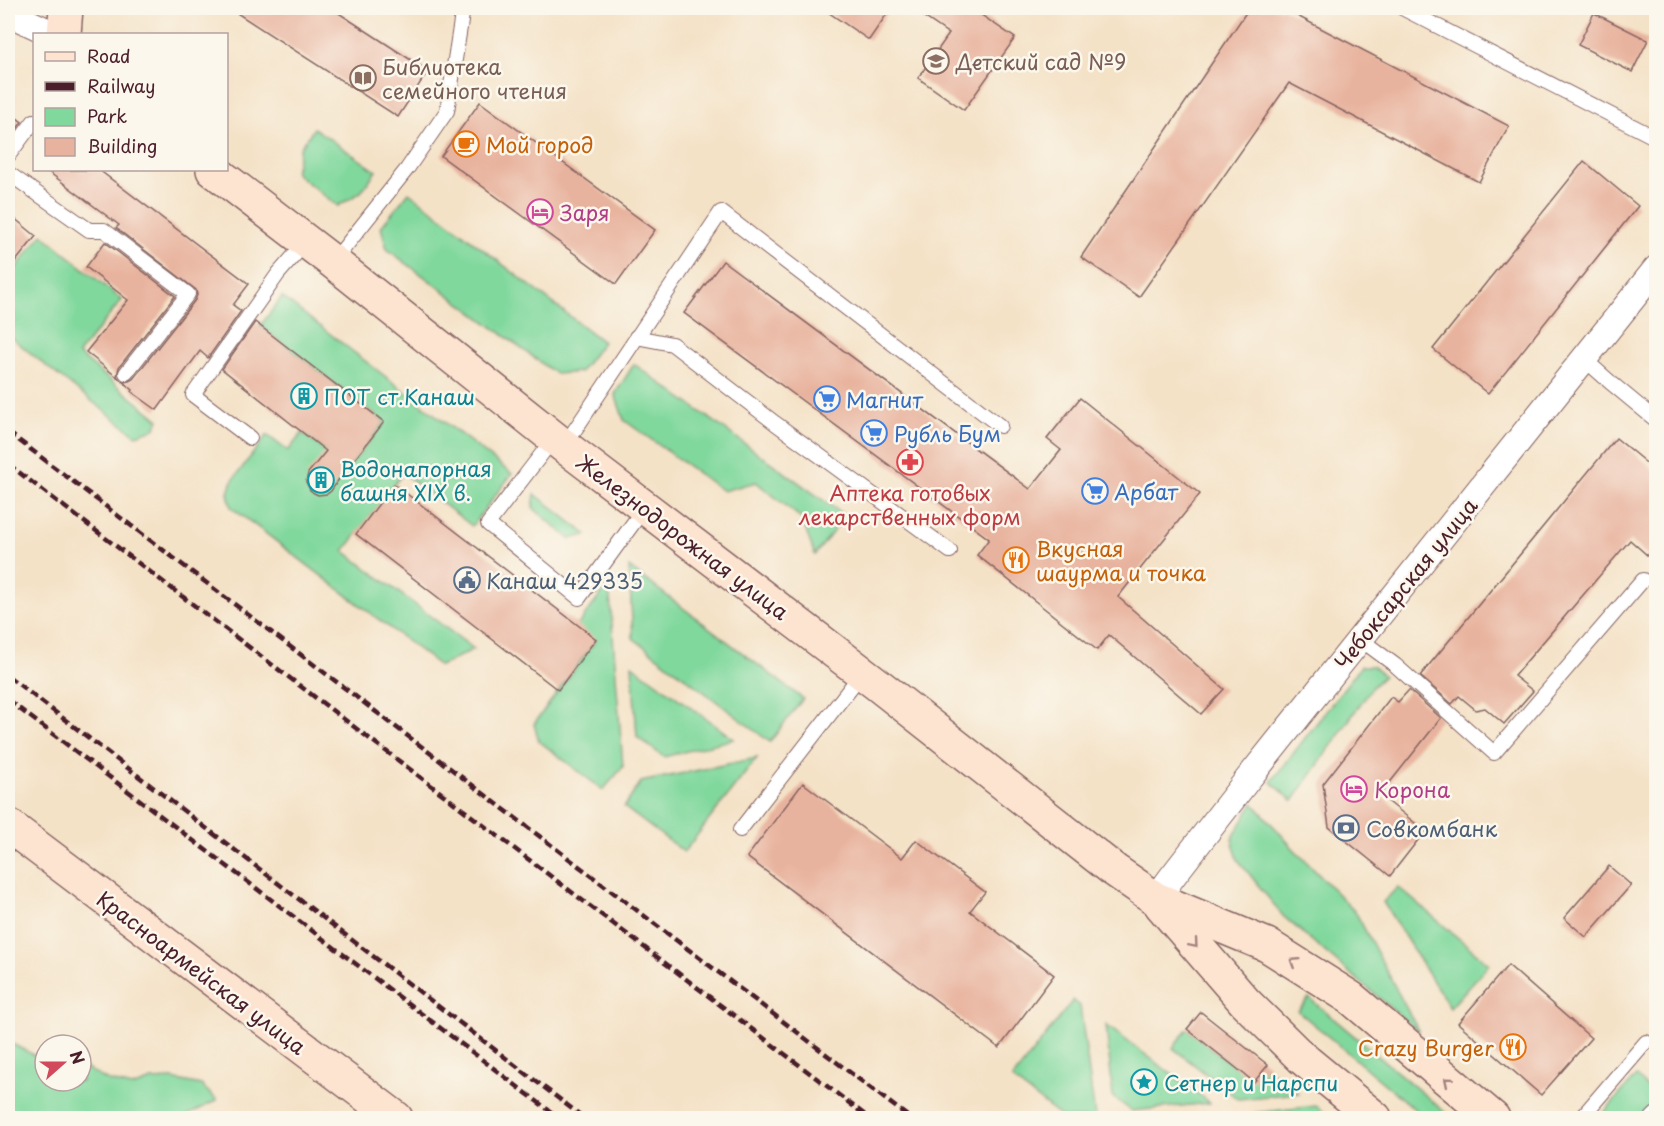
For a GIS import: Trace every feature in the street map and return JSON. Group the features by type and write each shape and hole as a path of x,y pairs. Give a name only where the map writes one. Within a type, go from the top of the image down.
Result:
{"main road":[{"path":"64,33 66,8"},
{"name":"Железнодорожная улица","path":"214,171 333,262 559,442 1156,899 1245,1002 1301,1057 1376,1119"},
{"name":"Красноармейская улица","path":"8,825 396,1119"},
{"name":"Железнодорожная улица","path":"1156,899 1267,945 1351,998 1493,1119"}],"street":[{"path":"8,13 51,33"},
{"name":"Чебоксарская улица","path":"1156,899 1248,779 1656,269"}],"lane":[{"path":"333,262 407,169 447,111 463,8"},
{"path":"1402,8 1656,138"},
{"path":"8,156 33,122"},
{"path":"8,173 89,230 104,230 188,294 126,373"},
{"path":"645,507 579,598 488,524 559,442 636,337 721,212 1000,426"},
{"path":"250,438 193,395 278,274 306,242"},
{"path":"636,337 672,344 775,423 950,551"},
{"path":"1584,359 1656,420"},
{"path":"1360,639 1395,665 1494,753 1643,580"},
{"path":"740,830 862,673"},
{"path":"1581,1119 1646,1042"},
{"path":"1652,1119 1656,1114"}],"green space":[{"path":"314,128 376,171 361,192 338,206 295,173 300,148"},
{"path":"409,192 603,342 580,372 556,374 387,249 381,227"},
{"path":"42,234 122,300 78,354 159,420 154,429 136,435 8,335 8,278"},
{"path":"282,297 512,474 472,526 403,473 344,551 474,649 440,666 231,507 228,493 232,481 267,435 288,451 302,433 348,468 384,422 260,326"},
{"path":"634,364 845,516 815,555 801,518 756,482 723,491 624,420 615,394"},
{"path":"535,494 587,535 570,539 533,508"},
{"path":"629,567 803,699 770,742 633,638"},
{"path":"609,584 623,767 603,790 539,741 534,724 596,640 577,626"},
{"path":"632,665 734,739 664,757 637,737"},
{"path":"1361,666 1372,666 1384,676 1372,687 1293,801 1271,782"},
{"path":"757,758 684,852 624,807 641,782"},
{"path":"1253,803 1356,913 1419,1032 1283,916 1238,860 1232,839"},
{"path":"1398,887 1489,964 1450,1008 1383,902"},
{"path":"1309,998 1452,1118 1425,1118 1298,1011"},
{"path":"1073,1000 1080,1006 1094,1118 1063,1118 1012,1079"},
{"path":"1106,1025 1210,1103 1132,1111 1113,1097"},
{"path":"1187,1029 1236,1068 1248,1054 1298,1093 1238,1099 1173,1048"},
{"path":"8,1042 33,1054 33,1093 93,1093 93,1072 106,1080 132,1087 152,1080 172,1079 201,1085 217,1100 183,1118 8,1118"},
{"path":"1636,1076 1656,1096 1656,1101 1640,1118 1599,1118"},
{"path":"1316,1106 1329,1118 1262,1118 1255,1113"}],"building":[{"path":"229,8 331,8 428,71 398,117"},
{"path":"822,8 891,8 869,40"},
{"path":"911,8 971,8 1015,38 964,110 918,78 949,34"},
{"path":"1249,8 1282,8 1509,126 1479,182 1289,83 1139,297 1081,257"},
{"path":"1594,13 1648,40 1632,72 1578,45"},
{"path":"480,102 655,230 616,284 441,156"},
{"path":"8,111 22,122 8,141"},
{"path":"1584,161 1638,206 1488,394 1433,349"},
{"path":"47,171 100,171 249,284 233,305 241,311 208,358 200,351 157,410 132,392 133,390 122,381 133,379 195,300 196,290 116,228 119,225"},
{"path":"8,213 36,236 8,271"},
{"path":"105,242 175,296 119,367 117,376 119,379 86,352 128,300 86,267"},
{"path":"723,261 1030,489 1061,450 1047,439 1080,398 1200,494 1118,597 1224,689 1201,714 1109,635 1097,650 977,555 989,539 684,313"},
{"name":"ПОТ ст.Канаш","path":"255,322 384,422 327,494 314,493 306,482 308,473 326,451 222,369"},
{"path":"1616,438 1656,471 1656,563 1630,540 1514,676 1533,691 1504,724 1485,708 1476,710 1459,696 1452,704 1420,676"},
{"name":"Канаш 429335","path":"394,484 596,639 558,690 356,534"},
{"name":"Корона","path":"1409,690 1441,718 1380,795 1425,831 1390,876 1329,827 1323,784 1391,697 1398,702"},
{"path":"803,783 902,858 916,840 985,892 970,911 1054,975 999,1048 747,857"},
{"path":"1609,866 1631,885 1586,937 1564,918"},
{"path":"1508,965 1591,1038 1541,1095 1458,1023"},
{"path":"1201,1012 1268,1065 1254,1082 1187,1029"}],"railway":[{"path":"8,432 910,1118"},
{"path":"8,464 869,1118"},
{"path":"8,676 584,1118"},
{"path":"8,700 559,1118"}],"place":[{"name":"Детский сад №9","path":"936,61"},
{"name":"Библиотека семейного чтения","path":"363,78"},
{"name":"Мой город","path":"466,144"},
{"name":"Заря","path":"540,212"},
{"name":"ПОТ ст.Канаш","path":"304,396"},
{"name":"Магнит","path":"827,399"},
{"name":"Рубль Бум","path":"874,433"},
{"name":"Аптека готовых лекарственных форм","path":"910,462"},
{"name":"Водонапорная башня XIX в.","path":"321,480"},
{"name":"Арбат","path":"1095,491"},
{"name":"Вкусная шаурма и точка","path":"1016,560"},
{"name":"Канаш 429335","path":"467,580"},
{"name":"Корона","path":"1354,789"},
{"name":"Совкомбанк","path":"1346,828"},
{"name":"Crazy Burger","path":"1513,1047"},
{"name":"Сетнер и Нарспи","path":"1144,1082"}]}
